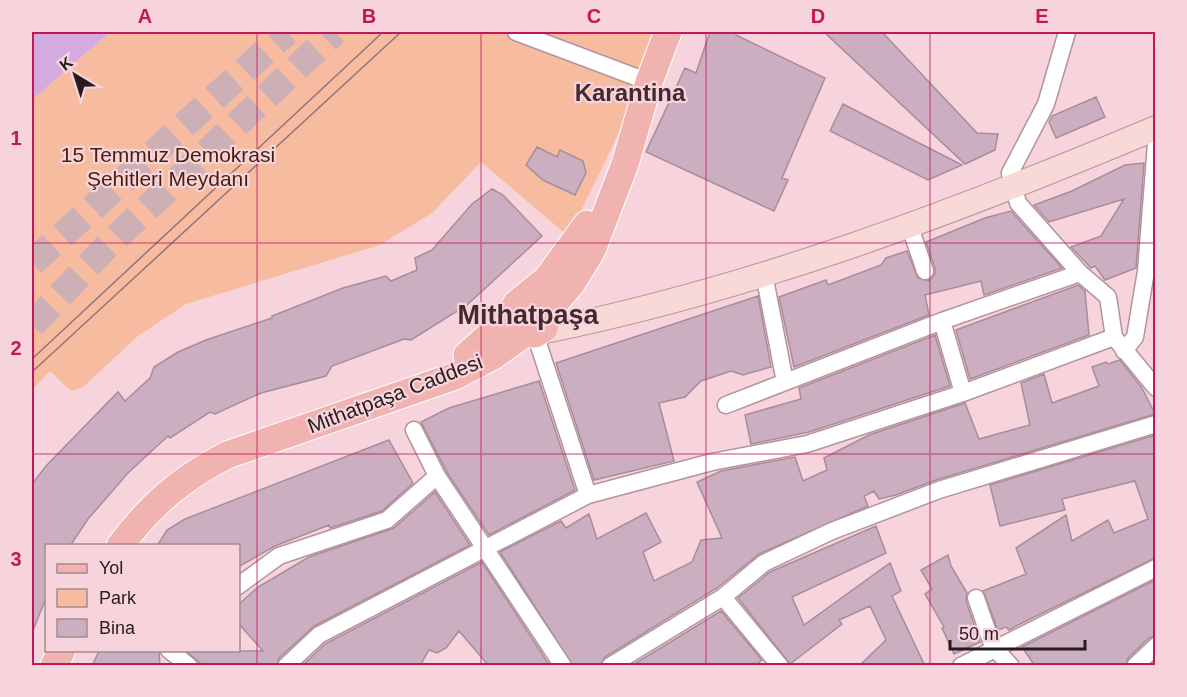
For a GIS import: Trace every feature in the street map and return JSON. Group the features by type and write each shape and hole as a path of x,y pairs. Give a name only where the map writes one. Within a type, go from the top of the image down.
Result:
{"main road":[{"name":"Mithatpaşa Caddesi","path":"122,544 161,497 193,472 227,455 296,432 446,368 530,321 572,283 592,250 626,164 650,82 668,32"},
{"path":"54,666 61,652"}],"street":[{"path":"516,32 650,82"},
{"path":"1067,32 1046,104 1012,181 1018,203 1080,273 1108,297 1119,344 1155,388"},
{"path":"530,321 614,307 761,265 908,218 1155,128"},
{"path":"286,665 319,635 588,495 712,462 807,444 1135,337 1152,250 1155,144"},
{"path":"530,321 616,316 764,274 910,227 1012,181"},
{"path":"910,227 925,271"},
{"path":"726,405 942,321 1080,273"},
{"path":"764,274 784,382"},
{"path":"530,321 588,495"},
{"path":"942,321 963,393"},
{"path":"610,666 723,597 764,563 832,531 939,490 1155,424"},
{"path":"414,430 437,476 563,666"},
{"path":"240,585 279,556 387,520 437,476"},
{"path":"961,666 1155,568"},
{"path":"723,597 780,666"},
{"path":"976,598 993,648 1011,666"},
{"path":"1135,666 1155,646"},
{"path":"170,652 189,666"}],"green space":[{"name":"15 Temmuz Demokrasi Şehitleri Meydanı","path":"110,32 660,32 617,135 568,236 481,162 432,213 380,245 186,304 138,336 83,387 71,391 50,371 32,390 32,100"}],"shaded area":[{"path":"32,32 110,32 32,100"}],"building":[{"path":"710,32 737,32 736,35 825,78 782,178 788,180 774,211 646,152 685,68 696,73"},
{"path":"824,32 882,32 977,133 998,134 995,150 965,164"},
{"path":"1096,97 1105,117 1056,138 1049,122 1052,116"},
{"path":"843,104 962,165 928,180 830,131"},
{"path":"537,147 557,157 560,150 583,161 586,173 575,195 543,180 526,165"},
{"path":"1144,163 1136,268 1105,280 1095,266 1091,268 1071,247 1101,236 1124,199 1049,222 1034,205 1072,191 1125,165"},
{"path":"492,189 503,195 542,236 467,305 411,340 404,339 332,366 326,376 261,393 215,414 210,412 170,438 168,436 128,473 88,519 71,544 45,544 45,600 32,633 32,484 46,466 118,392 125,401 150,378 154,367 178,352 206,340 272,318 272,316 343,288 386,276 391,281 417,270 415,258 432,250 472,204"},
{"path":"1011,211 1062,268 984,295 981,281 925,295 929,315 794,367 779,297 826,280 828,285 881,265 886,258 907,251 918,278 929,281 935,274 935,268 926,242 985,218"},
{"path":"1078,285 1085,291 1089,335 970,379 956,330"},
{"path":"758,296 771,367 743,375 731,371 701,381 685,397 659,403 674,461 594,480 556,363"},
{"path":"935,335 950,386 809,432 751,444 745,415 801,399 799,388"},
{"path":"1120,360 1142,388 1155,414 936,480 896,495 879,499 874,491 864,496 868,506 759,554 717,588 605,657 600,666 573,666 500,552 561,521 566,528 589,514 597,539 646,513 661,542 643,552 654,581 692,562 701,540 722,538 697,482 721,471 795,457 803,481 827,470 824,458 869,435 965,403 979,439 1030,425 1021,383 1044,374 1052,403 1099,386 1092,367"},
{"path":"539,381 575,490 489,535 448,474 421,422 449,408"},
{"path":"1155,435 1155,558 1009,630 1006,627 998,630 983,591 1026,574 1016,548 1066,515 1072,541 1108,520 1114,533 1148,519 1135,481 1062,499 1065,510 1000,526 990,485"},
{"path":"389,440 413,483 382,511 330,528 329,525 275,546 240,566 240,544 158,544 167,530 185,519"},
{"path":"435,492 470,545 314,626 279,658 276,666 204,666 187,652 263,651 240,625 240,603 258,587 309,557 394,528"},
{"path":"876,526 886,553 792,597 804,625 890,563 901,591 892,596 925,666 859,666 886,640 870,606 839,620 842,624 790,664 738,598 770,572"},
{"path":"948,555 951,566 967,593 966,601 980,642 954,654 942,628 944,627 925,594 932,589 921,570"},
{"path":"482,562 550,666 489,666 459,631 446,648 437,653 429,650 421,664 415,666 302,666 325,644"},
{"path":"1155,580 1155,636 1149,638 1128,658 1125,666 1035,666 1022,647"},
{"path":"721,611 762,660 755,666 631,666"},
{"path":"99,652 159,652 160,666 92,666"}],"tunnel":[{"path":"32,263 287,32"},
{"path":"32,325 107,246 335,32"}],"tram line":[{"path":"32,359 383,32"},
{"path":"32,372 401,32"}],"district":[{"name":"Karantina","path":"630,93"},
{"name":"Mithatpaşa","path":"528,315"}]}
